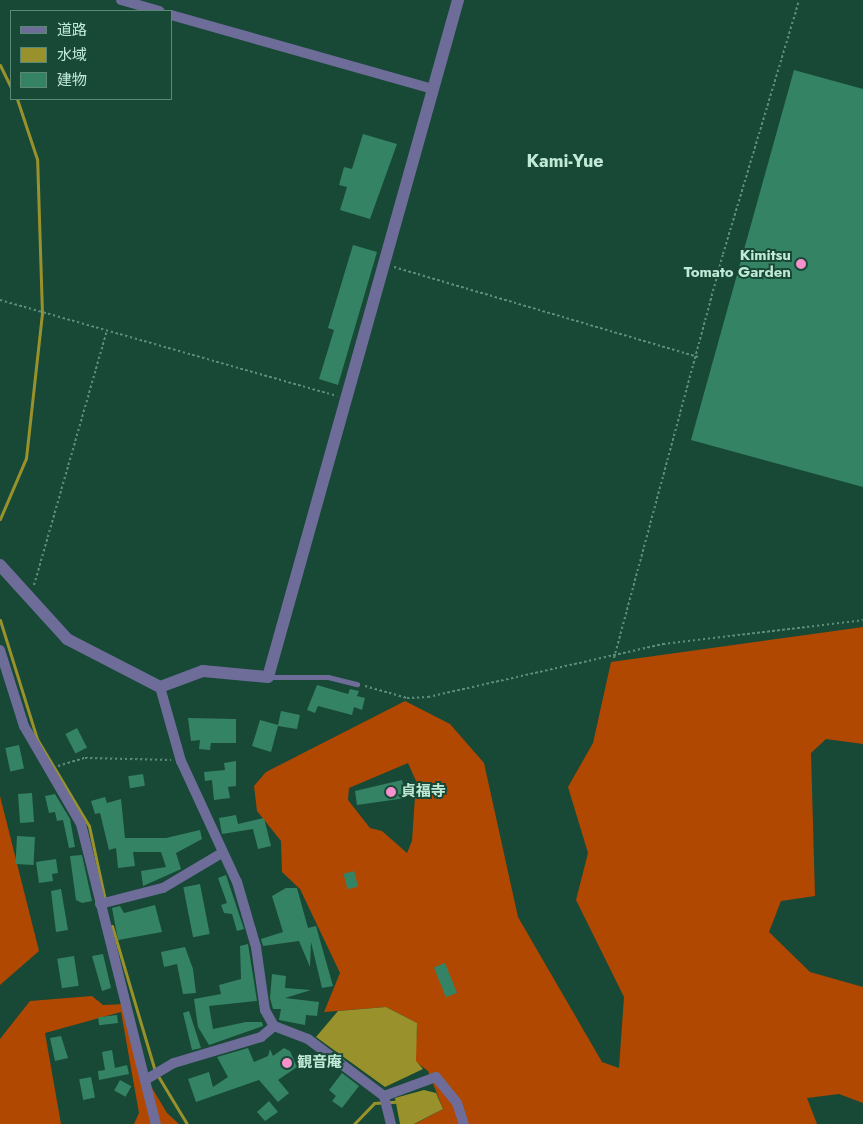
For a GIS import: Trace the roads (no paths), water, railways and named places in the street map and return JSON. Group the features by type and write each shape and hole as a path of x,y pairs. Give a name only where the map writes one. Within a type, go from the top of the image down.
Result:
{"street":[{"path":"122,0 156,10"},
{"path":"160,687 203,671 268,677 458,0"},
{"path":"172,15 433,89"},
{"path":"0,565 67,639 160,687 181,761 237,882 256,947 265,1010 274,1026 308,1039 385,1101 391,1124"},
{"path":"0,650 24,726 77,812 154,1075 156,1124"},
{"path":"104,903 163,888 222,853"},
{"path":"154,1075 261,1038 274,1026"},
{"path":"385,1101 436,1077 457,1104 464,1124"}],"lane":[{"path":"268,677 328,677 357,684"}],"water":[{"path":"386,1007 417,1023 416,1061 423,1069 385,1087 316,1037 338,1011"},
{"path":"424,1090 436,1093 443,1109 414,1124 400,1124 395,1098"}],"waterway":[{"path":"0,65 10,86"},
{"path":"0,519 26,458 42,314 37,159 17,100"},
{"path":"0,620 37,739 89,826 105,900"},
{"path":"112,926 155,1071 187,1124"},
{"path":"354,1124 374,1103 396,1102"}],"place":[{"name":"Kimitsu Tomato Garden","path":"801,264"},
{"name":"貞福寺","path":"391,792"},
{"name":"観音庵","path":"287,1063"}],"district":[{"name":"Kami-Yue","path":"565,161"}]}
